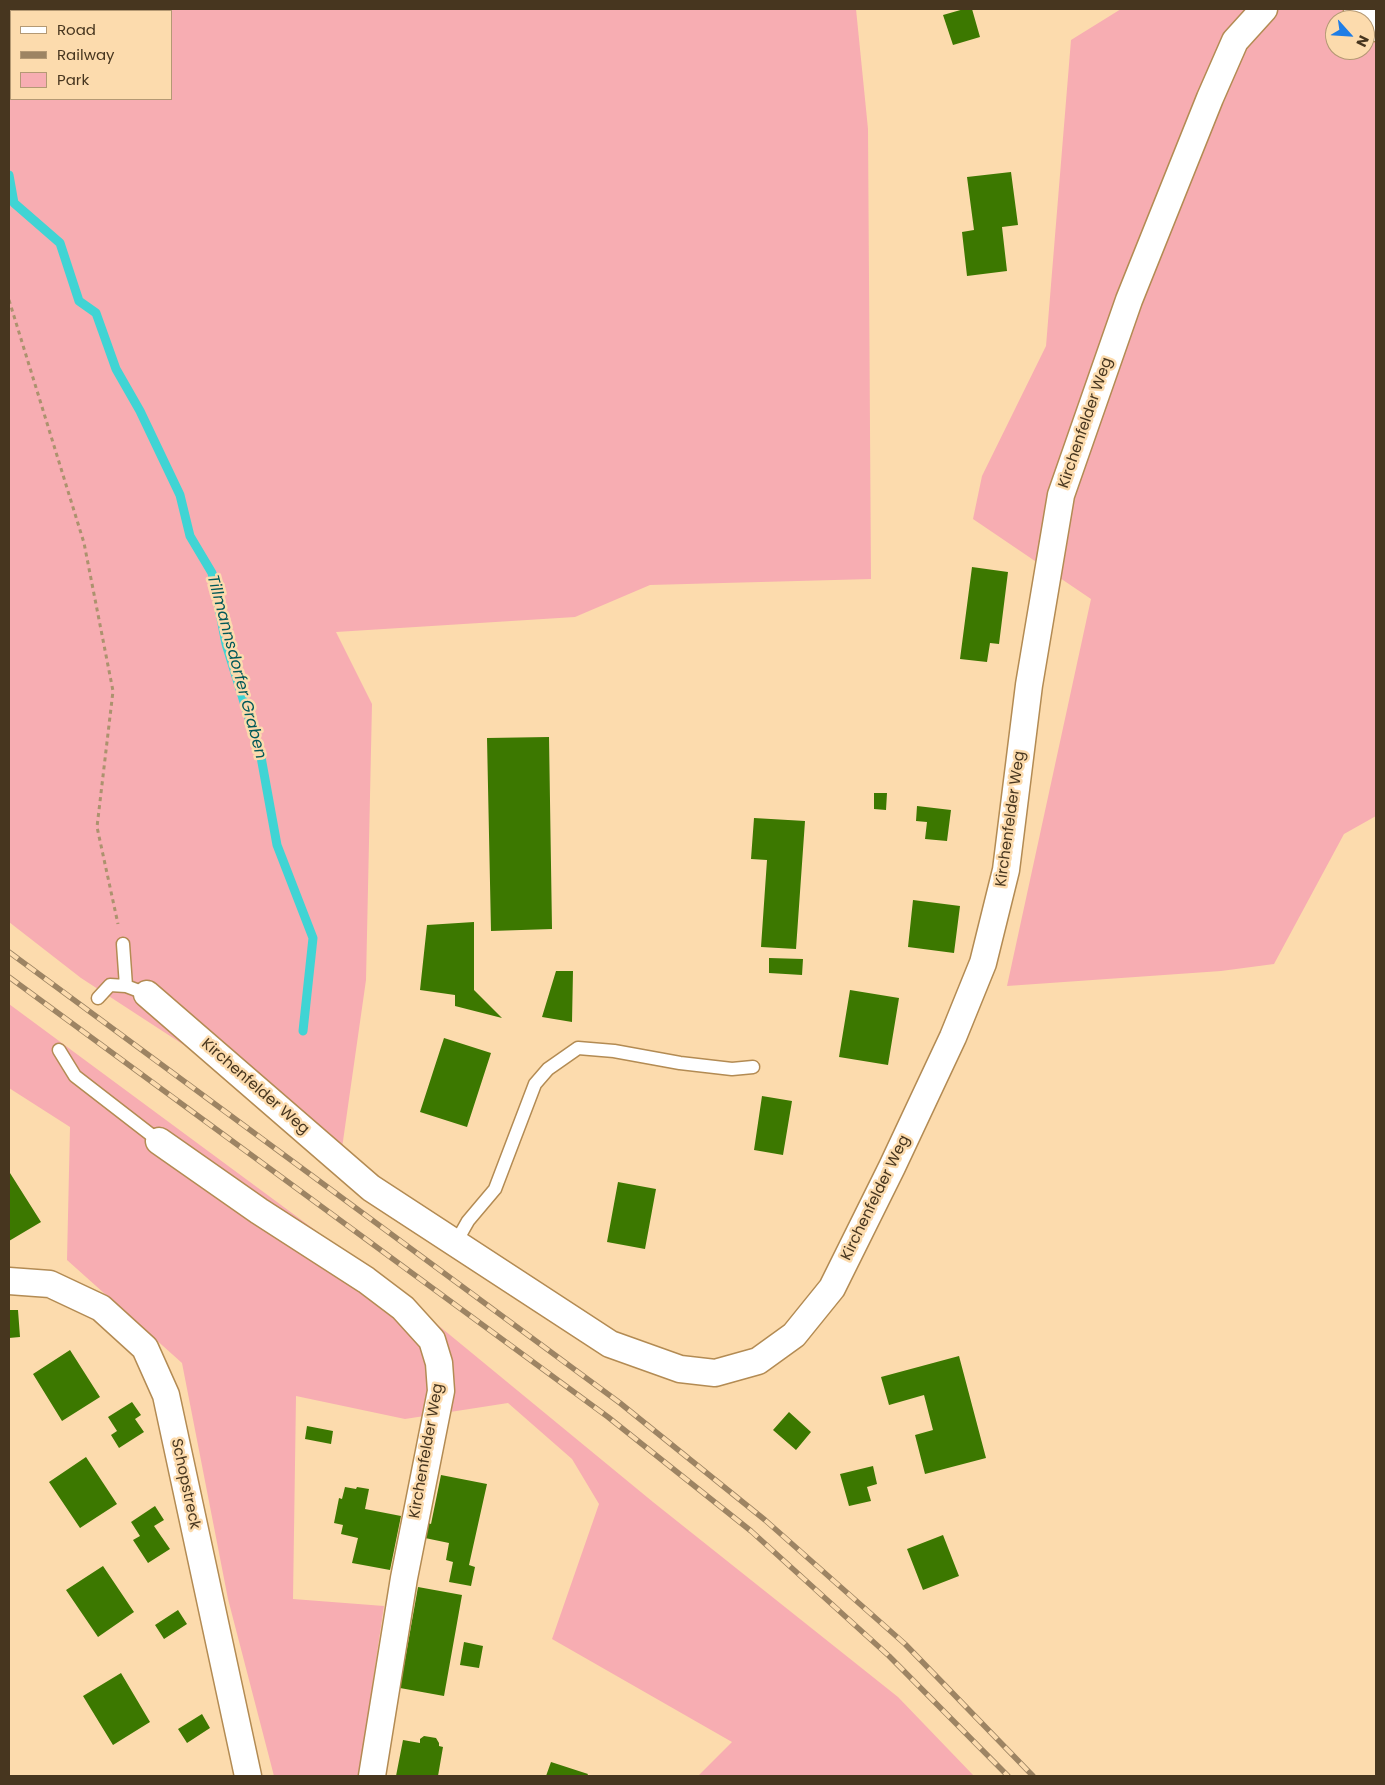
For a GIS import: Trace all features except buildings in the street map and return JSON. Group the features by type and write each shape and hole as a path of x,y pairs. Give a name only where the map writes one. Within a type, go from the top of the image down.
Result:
{"street":[{"name":"Kirchenfelder Weg","path":"137,990 371,1188 610,1344 680,1369 715,1373 758,1361 794,1335 832,1288 892,1167 953,1037 983,963 1006,870 1029,685 1061,495 1128,300 1210,98 1235,41 1264,9"},
{"path":"1357,9 1376,28"},
{"name":"Kirchenfelder Weg","path":"160,1141 253,1219 366,1280 403,1308 432,1340 439,1363 441,1391 404,1578 372,1776"},
{"name":"Schopstreck","path":"9,1281 50,1284 101,1308 145,1348 166,1395 248,1776"}],"lane":[{"path":"98,998 110,986 137,990 123,944"},
{"path":"455,1244 468,1221 495,1190 535,1084 548,1069 578,1048 614,1051 680,1063 732,1069 752,1067"},
{"name":"Kirchenfelder Weg","path":"59,1050 76,1076 160,1141"}],"path":[{"path":"9,300 84,543 113,692 97,826 123,944"}],"green space":[{"path":"9,9 856,9 868,129 871,579 650,585 575,617 336,632 372,704 366,980 342,1148 81,978 9,922"},
{"path":"1121,9 1376,9 1376,816 1344,834 1274,964 1221,971 1007,986 1091,599 973,519 982,476 1046,346 1071,40"},
{"path":"9,1004 388,1284 653,1502 898,1697 974,1776 698,1776 732,1742 552,1639 599,1504 572,1459 508,1403 405,1419 296,1396 293,1599 384,1606 359,1776 274,1776 228,1599 182,1363 67,1260 70,1127 9,1088"}],"waterway":[{"name":"Tillmannsdorfer Graben","path":"9,175 14,203 60,243 79,301 96,313 116,369 140,411 180,495 190,536 212,573 226,644 261,757 277,845 313,938 303,1031"}],"railway":[{"path":"9,952 620,1403 765,1520 905,1644 1033,1776"},
{"path":"9,977 608,1417 751,1531 889,1656 1008,1776"}]}
